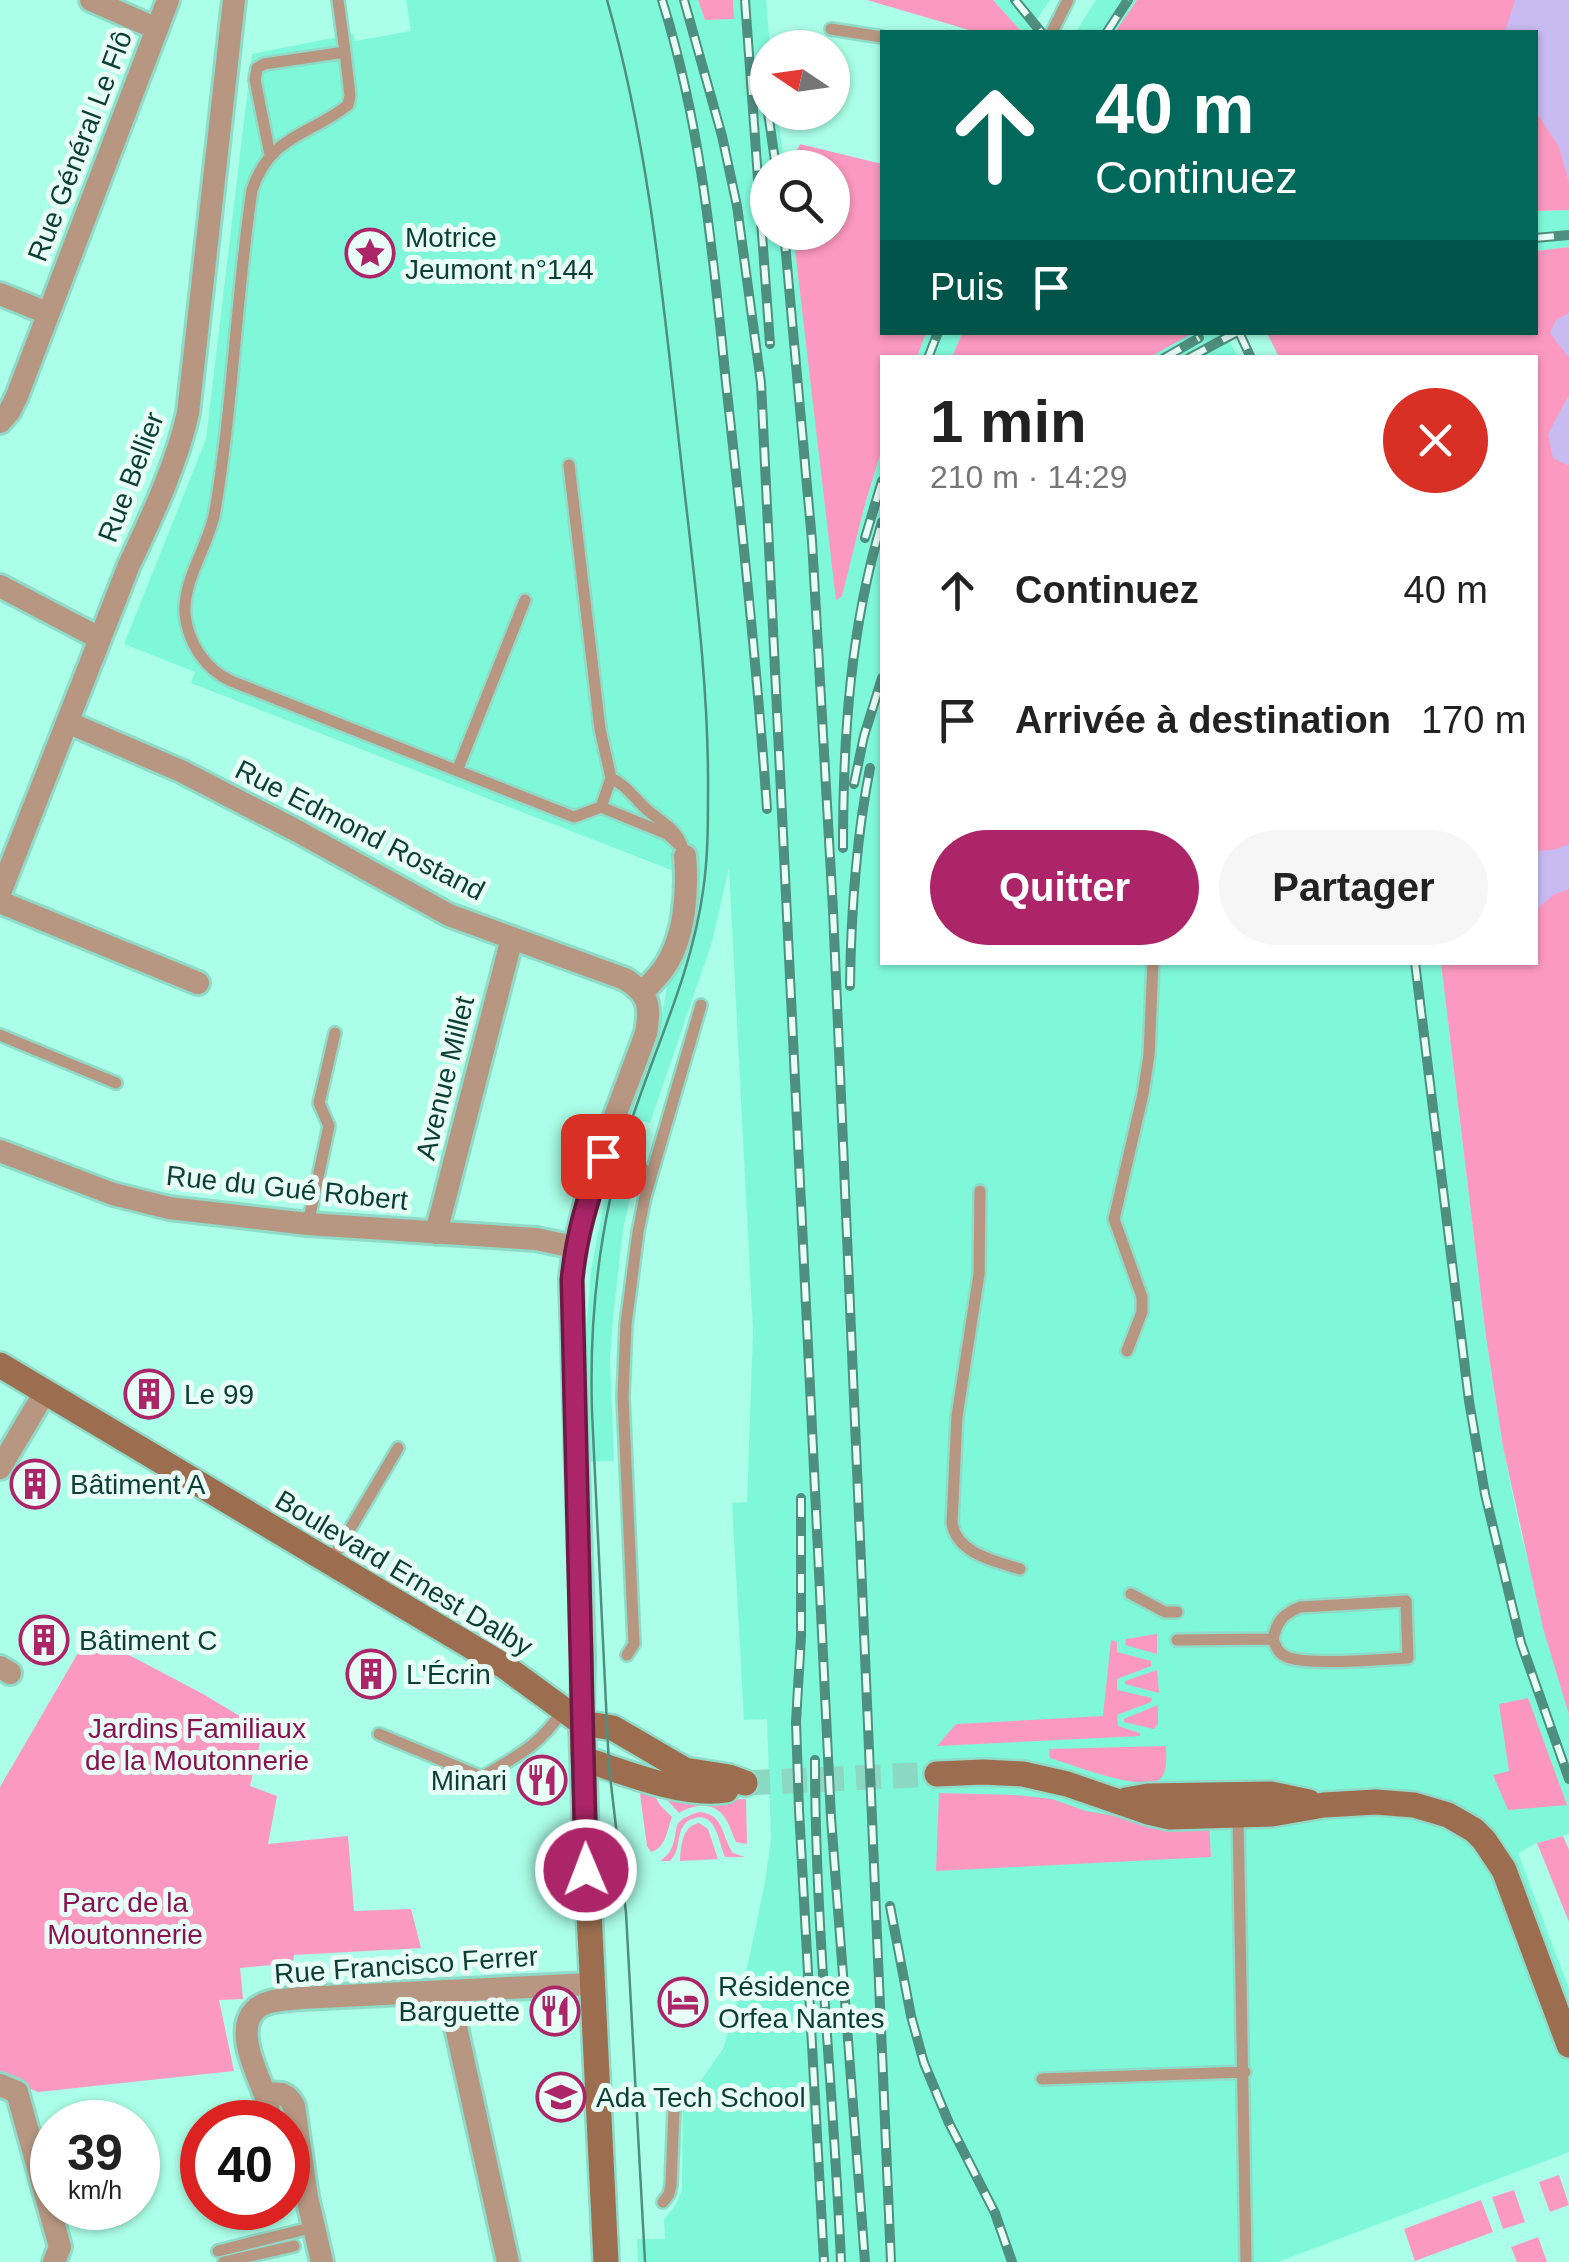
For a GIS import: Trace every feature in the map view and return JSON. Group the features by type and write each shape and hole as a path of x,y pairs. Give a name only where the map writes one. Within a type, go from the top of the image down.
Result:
{"street":[{"path":"91,0 157,29"},
{"name":"Rue Général Le Flô","path":"0,422 16,396 168,0"},
{"name":"Rue Bellier","path":"0,893 174,459 188,413 234,0"},
{"path":"0,294 47,313"},
{"path":"0,586 100,638"},
{"name":"Rue Edmond Rostand","path":"67,722 181,771 449,915 625,979 642,993"},
{"path":"606,2262 584,1759 573,1716 583,1657 572,1280 574,1248 586,1201 646,1033 648,1004 642,993 664,968 677,942 685,893 684,856"},
{"path":"0,902 198,982"},
{"name":"Avenue Millet","path":"436,1233 512,938"},
{"name":"Rue du Gué Robert","path":"0,1152 112,1194 169,1208 308,1224 536,1240 574,1248"},
{"name":"Boulevard Ernest Dalby","path":"0,1365 504,1666 573,1716 613,1728 685,1770 744,1783 717,1792 691,1790 584,1759"},
{"path":"0,1468 46,1392"},
{"path":"937,1774 1023,1774 1170,1816 1271,1794 1324,1805 1414,1805 1448,1815 1484,1840 1504,1870 1569,2045"},
{"name":"Rue Francisco Ferrer","path":"267,2100 257,2079 246,2027 254,2010 276,2000 542,1986 593,1995"},
{"path":"448,1991 508,2262"},
{"path":"0,2085 17,2092 60,2247 54,2262"},
{"name":"Rue Francisco Ferrer","path":"266,2094 282,2093 291,2100"},
{"path":"300,2230 300,2236 322,2262"}],"lane":[{"path":"338,0 348,105 283,143 258,172 252,190 216,503 213,523 188,589 188,630 202,658 222,677 574,816 601,806 667,834 678,843 684,856"},
{"path":"1053,30 1068,0"},
{"path":"831,29 880,37"},
{"path":"270,155 255,80 257,68 345,52"},
{"path":"569,465 600,729 611,778 601,806"},
{"path":"457,771 526,600"},
{"path":"611,778 672,828 684,856"},
{"path":"1127,1351 1142,1312 1142,1297 1114,1220 1149,1055 1153,965"},
{"path":"627,1655 634,1644 624,1398 626,1324 638,1232 651,1174 701,1005"},
{"path":"308,1224 330,1126 319,1103 335,1033"},
{"path":"0,1035 116,1083"},
{"path":"603,1156 639,1166 651,1174"},
{"path":"980,1191 979,1274 957,1416 952,1522 958,1540 978,1555 1020,1569"},
{"path":"330,1563 398,1448"},
{"path":"1131,1594 1165,1612 1176,1612"},
{"path":"1406,1601 1408,1658 1303,1661 1277,1650 1272,1638 1285,1613 1300,1607 1406,1601"},
{"path":"1176,1640 1272,1638"},
{"path":"379,1734 482,1776 534,1746 573,1716"},
{"path":"1238,1804 1246,2262"},
{"path":"1042,2079 1244,2072"},
{"path":"663,2202 671,2185 674,2110"},
{"path":"220,2255 300,2236"},
{"path":"220,2255 300,2236"}],"shaded area":[{"path":"406,0 698,0 705,20 734,19 733,0 766,0 769,30 750,30 750,130 780,130 782,150 750,150 750,250 795,250 837,600 880,455 880,965 1441,965 1503,1447 1520,1530 1569,1715 1569,1834 1518,1853 1569,1989 1569,2152 1278,2262 638,2262 637,2239 665,2239 664,2219 682,2190 683,2106 723,2049 748,1964 771,1839 767,1719 744,1720 732,1503 747,1502 753,1331 729,868 712,942 650,1123 628,1118 661,1020 669,975 681,966 697,880 191,683 195,672 124,644 206,439 252,54 353,34 355,41 411,31"},
{"path":"993,0 1050,0 1029,30 1020,30"},
{"path":"1096,0 1137,0 1116,30 1077,30"},
{"path":"1515,0 1569,0 1569,183 1559,147 1538,115 1538,30 1506,30"},
{"path":"1569,210 1569,247 1538,251 1538,211"},
{"path":"1569,313 1569,358 1550,333 1556,320"},
{"path":"925,335 961,335 953,355 918,355"},
{"path":"1188,335 1226,335 1237,355 1153,355"},
{"path":"1569,395 1569,466 1553,458 1548,434"},
{"path":"1569,844 1569,889 1553,895 1538,908 1538,851"},
{"path":"606,1193 630,1198 623,1230 610,1359 614,1461 587,1462 586,1333 591,1270"},
{"path":"1528,1698 1567,1805 1508,1810 1493,1775 1509,1771 1499,1704"}],"green space":[{"path":"698,0 733,0 734,19 705,20"},
{"path":"867,0 993,0 1020,30 969,30"},
{"path":"1137,0 1569,0 1569,210 1538,211 1538,30 1116,30"},
{"path":"800,144 825,150 797,150"},
{"path":"850,156 880,164 880,335 925,335 918,355 880,355 880,455 842,596 836,600 795,250 850,250"},
{"path":"1569,247 1569,1715 1543,1628 1503,1447 1441,965 1538,965 1538,355 1278,355 1268,335 1538,335 1538,251"},
{"path":"962,335 1189,335 1154,355 953,355"},
{"name":"Parc de la Moutonnerie","path":"89,1634 263,1730 250,1786 277,1796 268,1844 348,1836 354,1911 411,1909 421,1948 294,1955 293,1963 240,1968 243,1999 219,2000 234,2071 38,2092 0,2076 0,1787"},
{"path":"1157,1634 1157,1654 1125,1645 1126,1639"},
{"path":"1111,1640 1117,1642 1117,1652 1151,1661 1151,1666 1117,1679 1117,1690 1152,1698 1151,1702 1117,1715 1118,1726 1140,1736 937,1746 956,1724 1103,1716"},
{"path":"1157,1670 1159,1693 1125,1684 1125,1681"},
{"path":"1158,1705 1158,1724 1154,1729 1124,1722 1124,1719"},
{"path":"1166,1746 1166,1767 1161,1778 1153,1782 1107,1776 1050,1758 1049,1749"},
{"path":"639,1787 651,1789 672,1817 663,1843 651,1852 647,1846"},
{"path":"659,1791 714,1800 746,1799 747,1844 736,1842 727,1821 715,1809 697,1806 679,1813"},
{"path":"939,1793 1052,1799 1086,1811 1156,1823 1209,1822 1211,1857 936,1871"},
{"path":"699,1812 714,1817 733,1853 745,1857 725,1857 715,1829 700,1817 685,1823 673,1858 661,1861 671,1849 679,1823"},
{"path":"699,1823 708,1829 718,1859 680,1861 686,1832"},
{"path":"1563,1836 1569,1850 1569,1922 1537,1843"},
{"path":"1559,2175 1569,2205 1550,2212 1539,2182"},
{"path":"1514,2190 1525,2222 1503,2229 1492,2197"},
{"path":"1481,2200 1493,2232 1415,2261 1404,2229"},
{"path":"1538,2237 1547,2262 1517,2262 1511,2247"}],"tunnel":[{"path":"745,1783 937,1774"}],"tram line":[{"path":"607,0 635,116 654,233 696,590 708,752 707,854 698,922 619,1162 598,1268 592,1340 609,1767 626,1913 645,2262"}],"railway":[{"path":"662,0 687,94 710,238 749,596 767,809"},
{"path":"684,0 737,206 761,383 831,1818 865,2262"},
{"path":"745,0 770,344"},
{"path":"1015,0 1039,30"},
{"path":"1108,30 1128,0"},
{"path":"771,130 773,150"},
{"path":"1538,238 1569,235"},
{"path":"786,250 812,541 833,910 891,2262"},
{"path":"929,355 937,335"},
{"path":"1195,355 1231,335"},
{"path":"1240,335 1250,355"},
{"path":"1169,355 1199,338"},
{"path":"865,538 880,488"},
{"path":"843,848 851,684 862,602 880,529"},
{"path":"854,784 880,684"},
{"path":"850,986 855,876 870,768"},
{"path":"1415,965 1469,1401 1485,1494 1521,1643 1569,1779"},
{"path":"801,1498 801,1636 796,1722 824,2262"},
{"path":"815,1760 818,1886 841,2262"},
{"path":"890,1906 924,2063 949,2123 995,2213 1012,2262"}],"place":[{"name":"Motrice Jeumont n°144","path":"370,253"},
{"name":"Le 99","path":"149,1394"},
{"name":"Bâtiment A","path":"35,1484"},
{"name":"Bâtiment C","path":"44,1640"},
{"name":"L'Écrin","path":"371,1674"},
{"name":"Minari","path":"542,1780"},
{"name":"Résidence Orfea Nantes","path":"683,2002"},
{"name":"Barguette","path":"555,2011"},
{"name":"Ada Tech School","path":"561,2097"}],"route":[{"path":"586,1870 572,1280 574,1248 603,1156"}],"park label":[{"name":"Jardins Familiaux de la Moutonnerie","path":"197,1744"}]}
